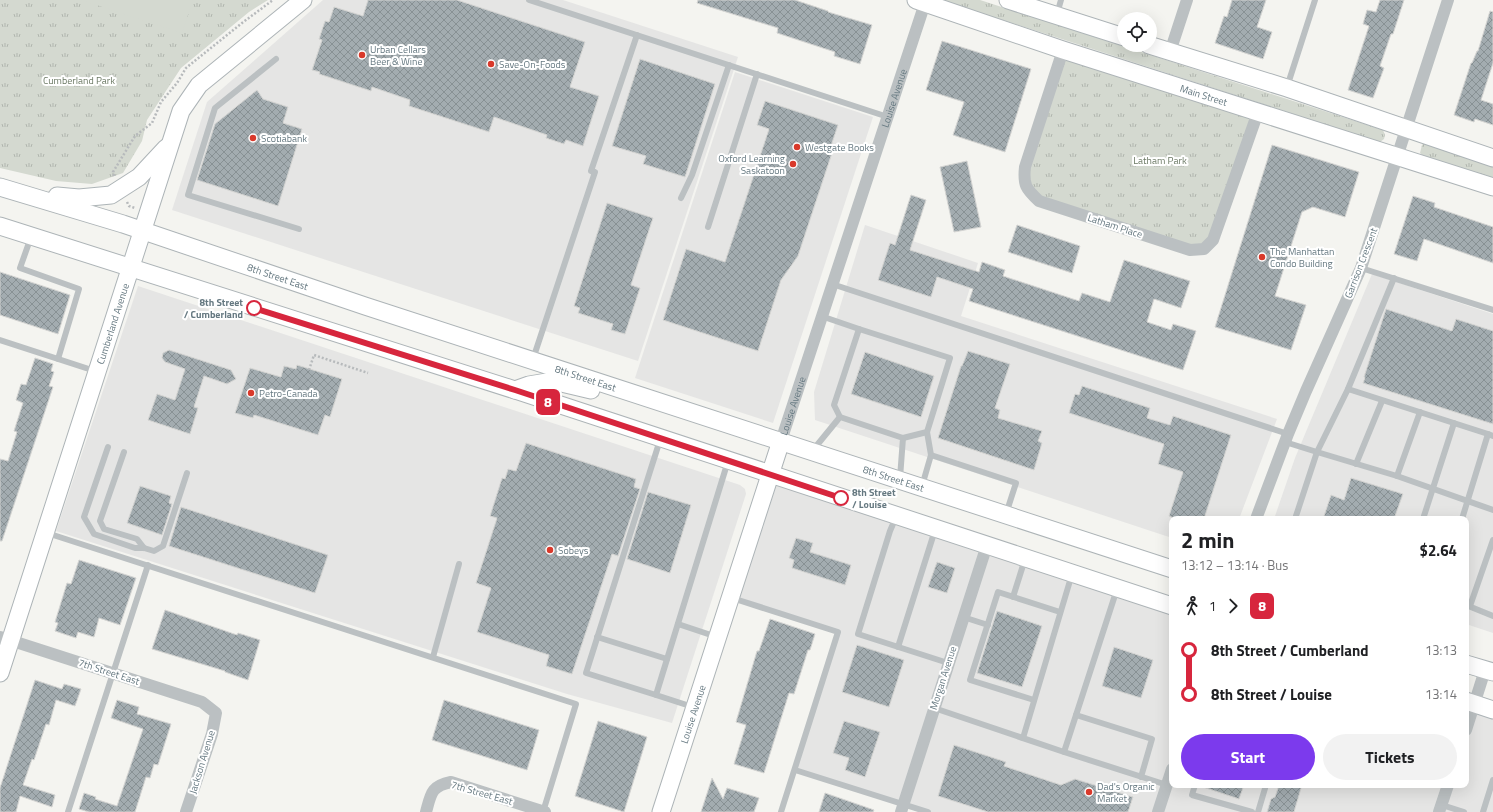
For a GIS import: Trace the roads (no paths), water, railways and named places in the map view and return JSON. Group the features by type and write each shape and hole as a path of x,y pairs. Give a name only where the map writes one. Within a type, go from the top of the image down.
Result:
{"main road":[{"path":"285,15 295,0"},
{"name":"Cumberland Avenue","path":"0,673 5,638 45,532 181,111 199,85 303,0"},
{"path":"1008,0 1059,8 1117,34"},
{"name":"Main Street","path":"922,1 1063,50 1493,187"},
{"path":"1157,48 1287,88 1406,130 1493,158"},
{"path":"18,192 79,198 111,195 139,177 169,145"},
{"name":"8th Street East","path":"0,187 142,231 1169,568"},
{"path":"0,226 515,390 1169,605"},
{"path":"515,390 529,385 553,381 620,398 654,400"},
{"name":"Louise Avenue","path":"661,812 781,441"},
{"path":"1469,665 1489,671"},
{"path":"1470,703 1493,710"}],"street":[{"path":"1170,52 1187,0"},
{"name":"Garrison Crescent","path":"1257,516 1286,438 1361,268 1448,0"},
{"name":"Louise Avenue","path":"781,441 821,316 888,117 922,1"},
{"name":"Latham Place","path":"1063,50 1025,167 1024,179 1028,191 1039,201 1190,250 1204,249 1213,240 1258,112"},
{"name":"Morgan Avenue","path":"902,808 987,545"},
{"name":"7th Street East","path":"5,638 202,702 216,713"},
{"path":"1470,703 1489,671"},
{"name":"Jackson Avenue","path":"186,812 212,734 216,713"},
{"path":"1158,812 1169,779"},
{"name":"7th Street East","path":"426,812 432,792 441,784 451,782 544,812"},
{"path":"1441,808 1447,788"}],"lane":[{"path":"529,0 888,117"},
{"path":"1287,88 1316,0"},
{"path":"533,360 595,172 591,171 637,35"},
{"path":"276,59 215,108 188,195 299,229"},
{"path":"681,198 692,175 728,65"},
{"path":"708,228 757,74"},
{"path":"31,237 20,268 79,289 58,359"},
{"path":"1361,268 1493,310"},
{"path":"1296,516 1317,452 1348,389 1394,278"},
{"path":"832,284 1286,438 1317,452 1397,476 1493,510"},
{"path":"821,316 950,358 928,432 931,455 921,487"},
{"path":"859,329 834,405 840,417 903,438 928,432"},
{"path":"0,340 96,371"},
{"path":"1348,389 1491,435 1463,516"},
{"path":"1356,464 1382,400"},
{"path":"1397,476 1420,412"},
{"path":"812,452 840,417"},
{"path":"1424,516 1454,423"},
{"path":"900,480 903,438"},
{"path":"661,439 586,673 695,707"},
{"path":"108,447 84,517 94,534 135,548 144,548 154,551 163,546 187,473"},
{"path":"124,452 100,520 104,529 137,540 144,548"},
{"path":"931,455 1016,483 1006,514"},
{"path":"656,695 728,461"},
{"path":"897,516 890,531 858,634 948,663"},
{"path":"898,647 936,528"},
{"path":"45,532 576,704 544,812"},
{"path":"1469,603 1493,540"},
{"path":"1013,597 1026,558"},
{"path":"433,657 459,564"},
{"path":"68,812 148,565"},
{"path":"1023,738 1072,573"},
{"path":"1064,752 1117,588"},
{"path":"1034,700 970,680 998,592 1060,612"},
{"path":"731,598 838,632 781,812"},
{"path":"1469,606 1493,616"},
{"path":"963,617 988,625"},
{"path":"678,624 718,637"},
{"path":"597,637 667,659"},
{"path":"934,708 1167,785"},
{"path":"1076,715 1152,739 1141,777"},
{"path":"795,770 902,808 928,812"},
{"path":"1483,812 1493,780"},
{"path":"1194,788 1192,795 1252,812"},
{"path":"1258,812 1265,788"},
{"path":"1441,808 1464,812"}],"place":[{"name":"Urban Cellars Beer & Wine","path":"362,55"},
{"name":"Save-On-Foods","path":"491,64"},
{"name":"Scotiabank","path":"253,138"},
{"name":"Westgate Books","path":"797,147"},
{"name":"Oxford Learning Saskatoon","path":"793,164"},
{"name":"The Manhattan Condo Building","path":"1262,257"},
{"name":"8th Street / Cumberland","path":"254,308"},
{"name":"Petro-Canada","path":"251,393"},
{"name":"8th Street / Louise","path":"841,498"},
{"name":"Sobeys","path":"550,550"},
{"name":"Dad's Organic Market","path":"1089,792"}],"park label":[{"name":"Cumberland Park","path":"79,80"},
{"name":"Latham Park","path":"1160,160"}]}
